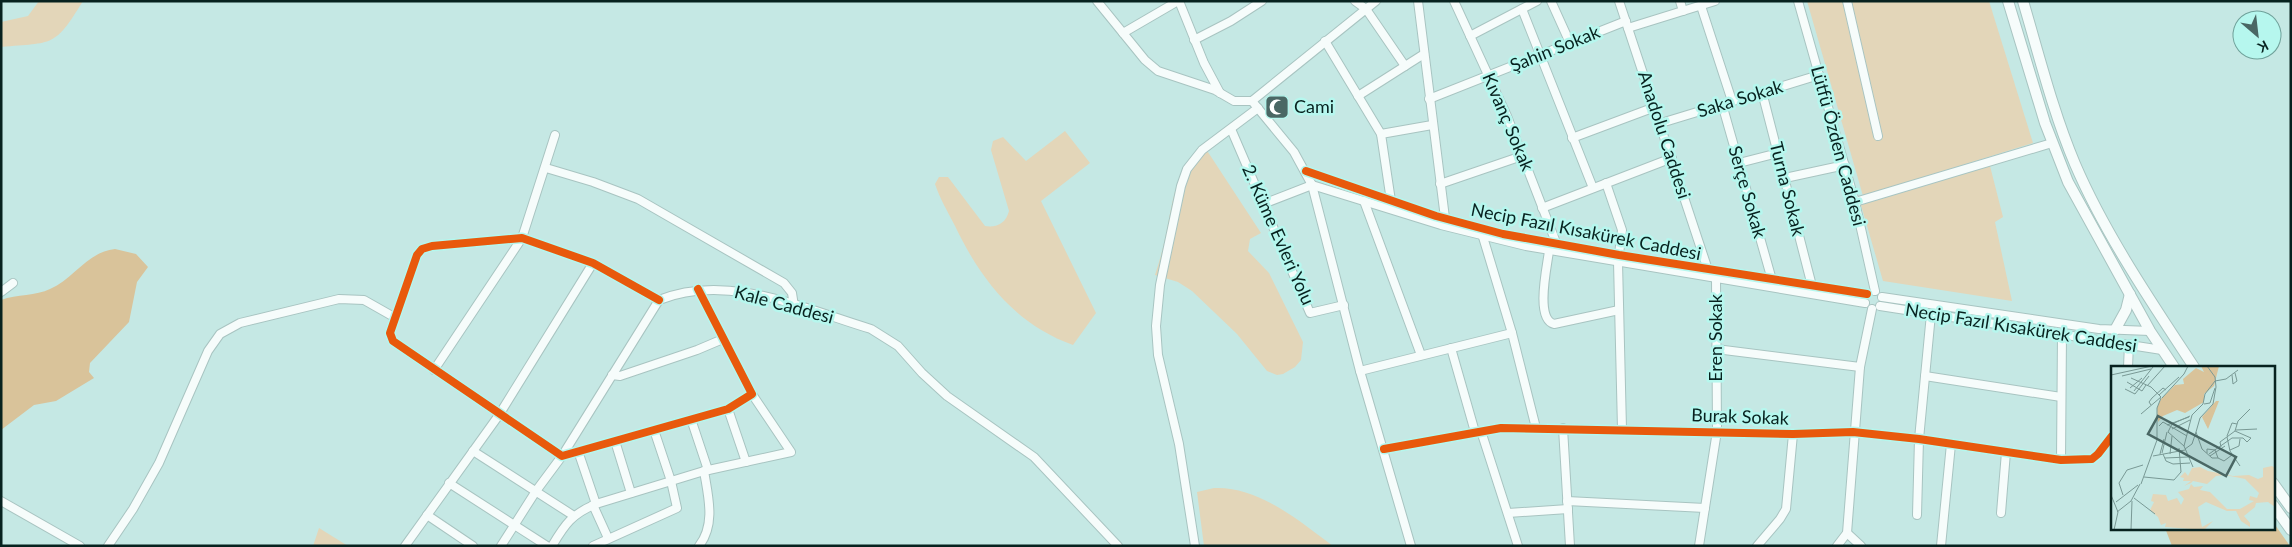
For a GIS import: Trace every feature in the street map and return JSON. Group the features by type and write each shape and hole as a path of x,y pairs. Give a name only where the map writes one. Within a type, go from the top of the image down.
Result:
{"main road":[{"path":"2008,1 2052,143 2068,182 2150,331 2173,366"},
{"path":"2023,1 2059,121 2075,164 2100,214 2193,366"},
{"path":"2116,330 2126,310 2130,294"},
{"path":"2150,331 2165,322"},
{"path":"2162,350 2177,342"},
{"path":"2274,484 2291,508"},
{"path":"2274,506 2291,530"}],"street":[{"path":"1097,1 1149,64 1158,71 1220,93 1234,100 1252,100 1376,1"},
{"path":"1124,34 1178,1 1194,40 1220,93"},
{"path":"1194,40 1231,21 1262,1"},
{"path":"1356,1 1366,10 1405,66"},
{"path":"1418,1 1445,218"},
{"name":"Kıvanç Sokak","path":"1454,1 1522,156 1557,245"},
{"path":"1470,36 1537,1"},
{"path":"1551,1 1570,43"},
{"name":"Anadolu Caddesi","path":"1619,1 1661,123 1708,270"},
{"path":"1680,1 1683,11"},
{"name":"Lütfü Özden Caddesi","path":"1798,1 1855,202 1875,292"},
{"path":"1847,1 1878,136"},
{"path":"1707,3 1732,102"},
{"name":"Şahin Sokak","path":"1429,99 1570,43 1627,24 1683,11 1707,3"},
{"path":"1522,9 1592,188"},
{"path":"1325,41 1381,134 1391,201"},
{"path":"1358,96 1424,54"},
{"name":"Saka Sokak","path":"1661,123 1819,75"},
{"name":"Turna Sokak","path":"1762,92 1812,286"},
{"path":"1252,100 1294,152 1312,185 1360,371 1411,546"},
{"name":"Serçe Sokak","path":"1722,104 1772,280"},
{"path":"1572,138 1655,107"},
{"path":"1195,546 1179,444 1159,365 1157,312 1162,270 1184,174 1197,156 1258,108"},
{"path":"1381,134 1432,125"},
{"name":"2. Küme Evleri Yolu","path":"1231,128 1310,313 1344,305"},
{"path":"434,370 522,238 555,135"},
{"path":"1855,202 2052,143"},
{"path":"1739,163 1778,153"},
{"path":"1440,184 1522,156"},
{"path":"1542,208 1672,158"},
{"path":"1784,178 1845,165"},
{"path":"546,168 593,182 638,199 784,283 792,293 794,306"},
{"name":"Necip Fazıl Kısakürek Caddesi","path":"1306,172 1391,201 1502,234 1716,278 1865,303"},
{"path":"1606,183 1621,225 1619,310 1622,429"},
{"path":"1263,204 1312,185"},
{"name":"Necip Fazıl Kısakürek Caddesi","path":"1312,185 1483,237 1549,251 1708,270 1867,294"},
{"path":"1364,200 1421,355"},
{"path":"1483,237 1512,333 1536,428"},
{"path":"501,546 536,491 562,456 659,300 593,263 522,238 432,246 422,249 417,255 390,329 393,340 499,415 562,456"},
{"path":"1549,251 1543,307 1544,316 1549,322 1554,324 1619,310"},
{"path":"405,546 499,415 593,263"},
{"name":"Eren Sokak","path":"1699,546 1716,431 1716,278"},
{"path":"1,292 13,284"},
{"path":"552,546 565,524 594,504 706,471 791,452 752,394 698,289"},
{"name":"Kale Caddesi","path":"659,300 698,289 726,289 794,306 871,329 892,342 938,389 1034,457 1118,546"},
{"path":"1875,292 1882,297 1880,306 1872,309 1865,303 1867,294 1875,292"},
{"name":"Necip Fazıl Kısakürek Caddesi","path":"1882,297 2116,330 2150,331"},
{"path":"108,546 133,509 159,463 208,351 220,334 240,323 339,299 364,300 394,317"},
{"name":"Necip Fazıl Kısakürek Caddesi","path":"1880,306 2162,350"},
{"path":"1837,546 1847,533 1853,432 1860,367 1872,309"},
{"path":"1917,515 1919,439 1931,314"},
{"path":"1360,371 1512,333"},
{"path":"2061,460 2062,334"},
{"path":"612,375 620,376 692,352 723,339"},
{"path":"2128,366 2129,344"},
{"path":"1451,348 1518,546"},
{"path":"1716,350 1860,367"},
{"path":"1925,376 2061,398"},
{"path":"562,456 728,409 752,394"},
{"path":"728,409 746,462"},
{"path":"691,419 706,471 710,514 707,532 699,546"},
{"name":"Burak Sokak","path":"1384,449 1501,428 1794,434 1853,432 1919,439 2061,460 2094,458 2111,437"},
{"path":"1562,428 1570,546"},
{"path":"593,546 677,508 672,481 654,430"},
{"path":"1757,546 1780,520 1786,509 1794,434"},
{"path":"615,441 631,493"},
{"path":"1942,546 1951,444"},
{"path":"578,451 594,504 608,538"},
{"path":"473,452 574,516"},
{"path":"2002,513 2006,452"},
{"path":"449,483 547,546"},
{"path":"1,501 80,546"},
{"path":"1508,513 1567,505 1705,508"},
{"path":"427,515 473,546"},
{"path":"1847,533 1861,546"}],"shaded area":[{"path":"39,1 83,1 65,27 51,40 43,43 1,47 1,22 28,16"},
{"path":"1807,1 1989,1 2033,143 1863,196"},
{"path":"1065,131 1090,163 1041,201 1096,313 1073,345 1052,336 1034,325 1002,298 988,282 965,246 935,184 939,177 948,177 985,226 1000,224 1006,219 1009,211 991,150 993,141 1003,137 1026,161"},
{"path":"1204,146 1261,233 1250,239 1248,251 1269,273 1303,342 1301,360 1295,367 1283,374 1277,375 1267,371 1237,334 1192,291 1178,282 1155,275 1178,183 1187,164"},
{"path":"1990,166 2003,217 1995,222 2012,301 1883,281 1861,205"},
{"path":"115,249 136,254 148,267 137,282 129,322 90,363 89,372 94,378 56,401 34,405 1,430 1,300 50,289 67,279 97,255"},
{"path":"1214,488 1231,489 1262,499 1292,516 1333,546 1204,546 1197,492"},
{"path":"2274,523 2290,546 2172,546 2166,530 2274,530"},
{"path":"319,528 348,546 313,546"}],"cycle path":[{"path":"1306,171 1436,216 1503,234 1619,255 1867,294"},
{"path":"659,300 593,263 522,238 432,246 422,249 417,255 390,333 393,341 562,456 728,409 752,394 698,289"},
{"path":"1384,449 1501,428 1793,434 1853,432 1919,439 2061,460 2092,459 2111,437"}],"place":[{"name":"Cami","path":"1277,107"}]}
